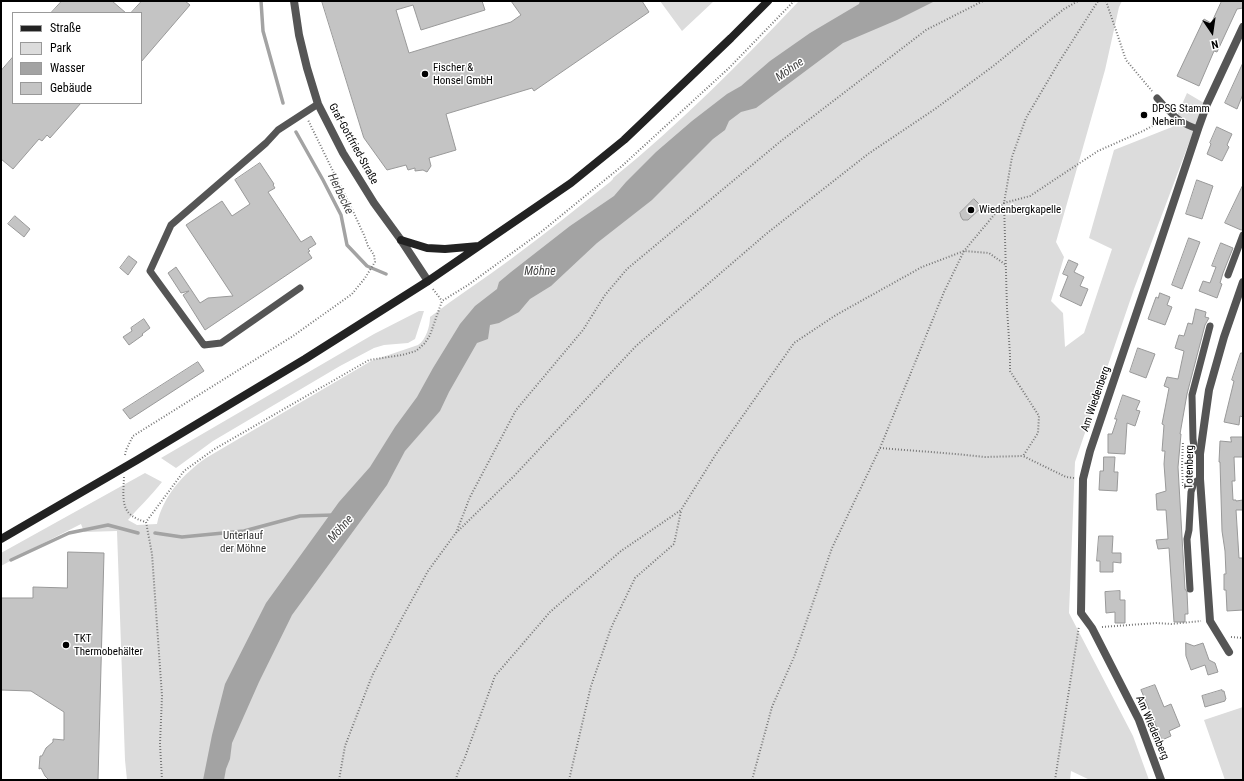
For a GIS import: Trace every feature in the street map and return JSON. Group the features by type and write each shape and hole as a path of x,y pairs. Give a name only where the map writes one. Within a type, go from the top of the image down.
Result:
{"main road":[{"path":"1,539 137,460 305,359 428,281 571,183 624,140 768,1"},
{"path":"401,240 427,248 445,249 480,246"}],"street":[{"name":"Graf-Gottfried-Straße","path":"294,1 299,35 318,104 343,153 374,203 428,281"},
{"name":"Am Wiedenberg","path":"1161,780 1139,720 1092,628 1081,613 1083,479 1090,451 1198,129 1207,104 1243,27"},
{"name":"Totenberg","path":"1229,652 1210,620 1200,479 1200,454 1209,390 1224,337 1243,282"}],"lane":[{"path":"1158,98 1178,121 1198,129"},
{"path":"300,288 221,343 204,345 150,271 171,226 266,143 278,130 318,104"},
{"path":"1228,275 1243,235"},
{"path":"1200,454 1194,447 1192,395 1210,326"},
{"path":"1190,589 1187,539 1189,530 1191,492 1194,483 1200,479"}],"path":[{"path":"162,780 160,744 162,696 156,631 152,554 146,522 184,471 213,450 369,360 402,355 416,351 425,343 430,335 442,301 468,285 541,232 622,166 729,68 794,1"},
{"path":"455,534 470,497 516,410 583,330 605,295 627,269 694,212 781,142 926,30 983,1"},
{"path":"339,780 345,746 372,676 428,571 455,534 514,476 636,346 766,234 868,154 992,67 1064,9 1078,1"},
{"path":"1023,456 1038,433 1039,416 1010,371 1004,203 1012,157 1026,118 1059,62 1098,1"},
{"path":"1106,1 1126,60 1158,98"},
{"path":"125,457 126,450 133,436 293,336 352,294 365,278 375,262 374,255 368,246 351,207 305,113"},
{"path":"752,780 772,707 794,657 832,548 880,448 944,292 964,251 1004,203 1030,196 1098,151 1156,124 1178,121"},
{"path":"569,780 591,686 611,628 635,578 674,544 681,510 716,454 794,343 836,316 922,267 964,251 989,253 1006,265"},
{"path":"428,281 442,301"},
{"path":"1183,488 1182,466 1184,436"},
{"path":"880,448 985,457 1023,456 1066,477 1083,479"},
{"path":"124,472 125,507 130,515 146,522"},
{"path":"456,780 495,676 550,612 621,551 681,510"},
{"path":"1055,780 1081,613"},
{"path":"1092,628 1189,622"}],"green space":[{"path":"660,1 714,1 682,31"},
{"name":"Unterlauf der Möhne","path":"799,1 1122,1 1119,7 1105,70 1056,242 1064,257 1051,301 1063,313 1065,347 1084,333 1112,249 1089,238 1114,150 1172,127 1187,93 1204,103 1134,289 1075,462 1069,613 1133,736 1149,780 1090,780 1071,771 1070,780 127,780 117,531 84,532 81,524 1,566 1,553 145,473 162,482 128,520 137,525 157,524 164,504 175,486 189,471 206,458 371,361 421,343 427,332 430,317 524,250 610,182 686,115"},
{"path":"419,311 424,311 415,339 408,343 384,345 374,348 340,366 213,441 176,468 161,458 374,334"},
{"path":"1243,707 1243,780 1225,780 1204,720"}],"water":[{"name":"Möhne","path":"860,1 935,1 897,20 843,43 756,108 741,112 729,121 725,130 713,139 652,200 597,243 551,286 530,299 519,312 499,323 490,325 488,339 477,343 440,411 405,451 387,485 292,615 259,682 232,743 230,759 224,780 203,780 212,735 225,684 266,603 339,502 370,467 395,427 417,397 460,324 475,306 497,289 499,282 511,272 570,226 614,196 656,152 692,121 727,94 741,86 770,61 810,33 859,4"}],"building":[{"path":"62,1 112,1 125,12 52,12"},
{"path":"142,1 185,1 190,5 142,61 142,12 132,12"},
{"name":"Fischer & Honsel GmbH","path":"322,1 482,1 485,10 421,30 413,5 396,10 409,53 511,22 521,15 511,1 642,1 649,12 534,91 532,88 446,114 456,150 429,158 431,166 427,172 423,170 415,171 415,168 408,170 406,165 387,170 364,138"},
{"path":"1222,1 1243,1 1243,8 1237,9 1217,52 1214,51 1199,86 1177,76 1204,19 1211,23"},
{"path":"12,58 12,104 80,104 50,138 47,135 42,141 39,139 13,169 1,159 1,71"},
{"path":"1243,63 1243,94 1237,109 1225,103"},
{"path":"1217,127 1232,134 1227,145 1229,147 1222,161 1207,154"},
{"path":"260,163 274,184 273,185 275,188 268,192 301,242 311,236 316,244 308,249 310,251 308,252 312,258 205,330 183,295 189,291 181,293 168,273 176,267 200,303 208,298 233,296 186,225 222,201 232,216 250,204 235,180"},
{"path":"1197,180 1213,186 1202,219 1186,214"},
{"path":"1243,185 1243,230 1241,230 1225,223"},
{"name":"Wiedenbergkapelle","path":"974,199 982,207 968,220 963,220 960,213"},
{"path":"15,216 30,229 24,237 8,224"},
{"path":"1189,238 1200,242 1182,289 1172,285"},
{"path":"1221,243 1233,248 1223,273 1220,283 1222,284 1217,298 1199,291 1203,281 1210,283 1216,267 1212,266"},
{"path":"129,256 137,262 128,275 120,268"},
{"path":"1069,260 1078,264 1074,272 1084,277 1080,286 1088,289 1081,306 1060,296 1068,276 1063,274"},
{"path":"1160,293 1170,297 1167,305 1172,307 1165,325 1148,319 1156,297 1158,298"},
{"path":"1196,309 1206,312 1205,317 1209,318 1205,325 1187,394 1180,434 1178,467 1185,589 1187,592 1188,614 1185,614 1185,622 1174,622 1169,548 1158,549 1156,540 1168,539 1166,510 1157,510 1156,494 1166,491 1164,464 1165,451 1162,451 1164,425 1162,424 1169,388 1164,386 1167,377 1178,379 1184,351 1175,348 1179,335 1184,336 1188,323 1192,324"},
{"path":"144,319 150,328 129,345 123,337 132,331 131,328"},
{"path":"1138,348 1155,354 1146,378 1130,372"},
{"path":"1241,353 1243,353 1243,417 1240,416 1239,425 1224,422 1234,381 1232,380"},
{"path":"198,362 204,371 130,419 123,410"},
{"path":"1123,395 1140,401 1136,410 1140,411 1135,426 1127,423 1125,454 1108,453 1108,434 1112,434"},
{"path":"1231,437 1243,437 1243,457 1234,457 1235,481 1232,481 1233,500 1243,500 1243,510 1236,510 1239,558 1243,558 1243,610 1227,611 1226,590 1224,590 1224,574 1226,574 1222,531 1219,462 1220,441 1231,442"},
{"path":"1104,457 1115,457 1114,472 1118,472 1117,491 1099,490 1100,471 1103,471"},
{"path":"1099,536 1113,536 1112,553 1121,553 1121,563 1113,562 1113,572 1100,572 1100,561 1097,561"},
{"name":"TKT Thermobehälter","path":"68,552 104,553 98,780 49,780 41,768 39,769 40,756 42,756 46,748 53,742 53,739 64,740 64,712 31,691 1,690 1,598 33,598 33,587 67,588"},
{"path":"1120,591 1120,600 1125,600 1125,623 1115,623 1115,612 1106,613 1105,592"},
{"path":"1186,643 1194,646 1203,643 1209,660 1215,663 1218,672 1208,675 1205,665 1191,670 1186,656"},
{"path":"1155,685 1164,707 1171,704 1180,726 1169,731 1171,736 1162,740 1141,690"},
{"path":"1222,690 1224,691 1225,701 1205,707 1202,696"}],"waterway":[{"name":"Herbecke","path":"261,1 263,31 283,103"},
{"name":"Herbecke","path":"296,132 341,215 347,245 367,266 386,274"},
{"path":"155,533 182,537 244,531 300,516 334,515"},
{"path":"11,560 69,533 108,525 138,533"}],"place":[{"name":"Fischer & Honsel GmbH","path":"425,74"},
{"name":"DPSG Stamm Neheim","path":"1144,115"},
{"name":"Wiedenbergkapelle","path":"971,210"},
{"name":"TKT Thermobehälter","path":"66,645"}]}
